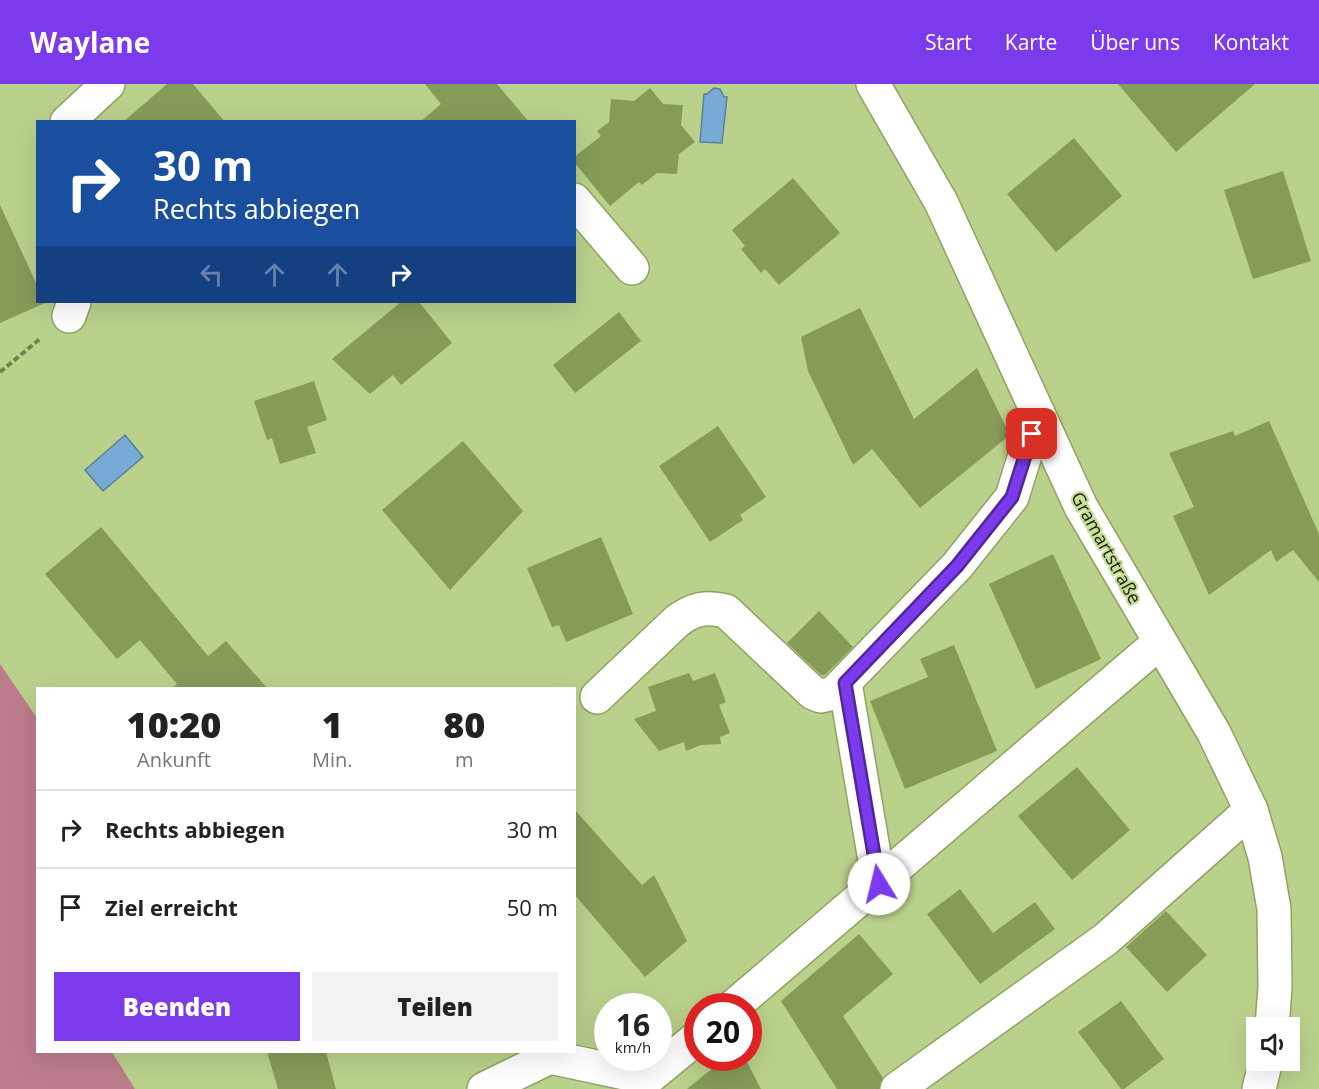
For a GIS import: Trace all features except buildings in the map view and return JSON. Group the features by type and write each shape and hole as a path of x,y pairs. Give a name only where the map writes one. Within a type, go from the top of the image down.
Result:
{"street":[{"path":"69,120 108,84"},
{"name":"Gramartstraße","path":"873,84 941,201 1081,507 1214,733 1251,810 1265,857 1274,909 1275,987 1273,1017"},
{"path":"576,202 632,268"},
{"path":"597,697 677,621 687,613 707,608 726,611 813,693 828,696 839,689 957,566 1012,497 1038,413"},
{"path":"749,993 1160,642"},
{"path":"845,683 879,884"},
{"path":"897,1089 1106,939 1251,810"},
{"path":"484,1089 550,1058 648,1078 684,1048"},
{"path":"1259,1089 1263,1071"}],"path":[{"path":"0,372 72,309"}],"shaded area":[{"path":"0,664 36,717 36,1053 113,1053 135,1089 0,1089"}],"water":[{"path":"714,88 720,89 724,97 727,97 722,143 700,142 704,94"},
{"path":"125,435 143,457 103,491 85,470"}],"route":[{"path":"879,884 845,683 957,566 1012,497 1032,434"}]}
